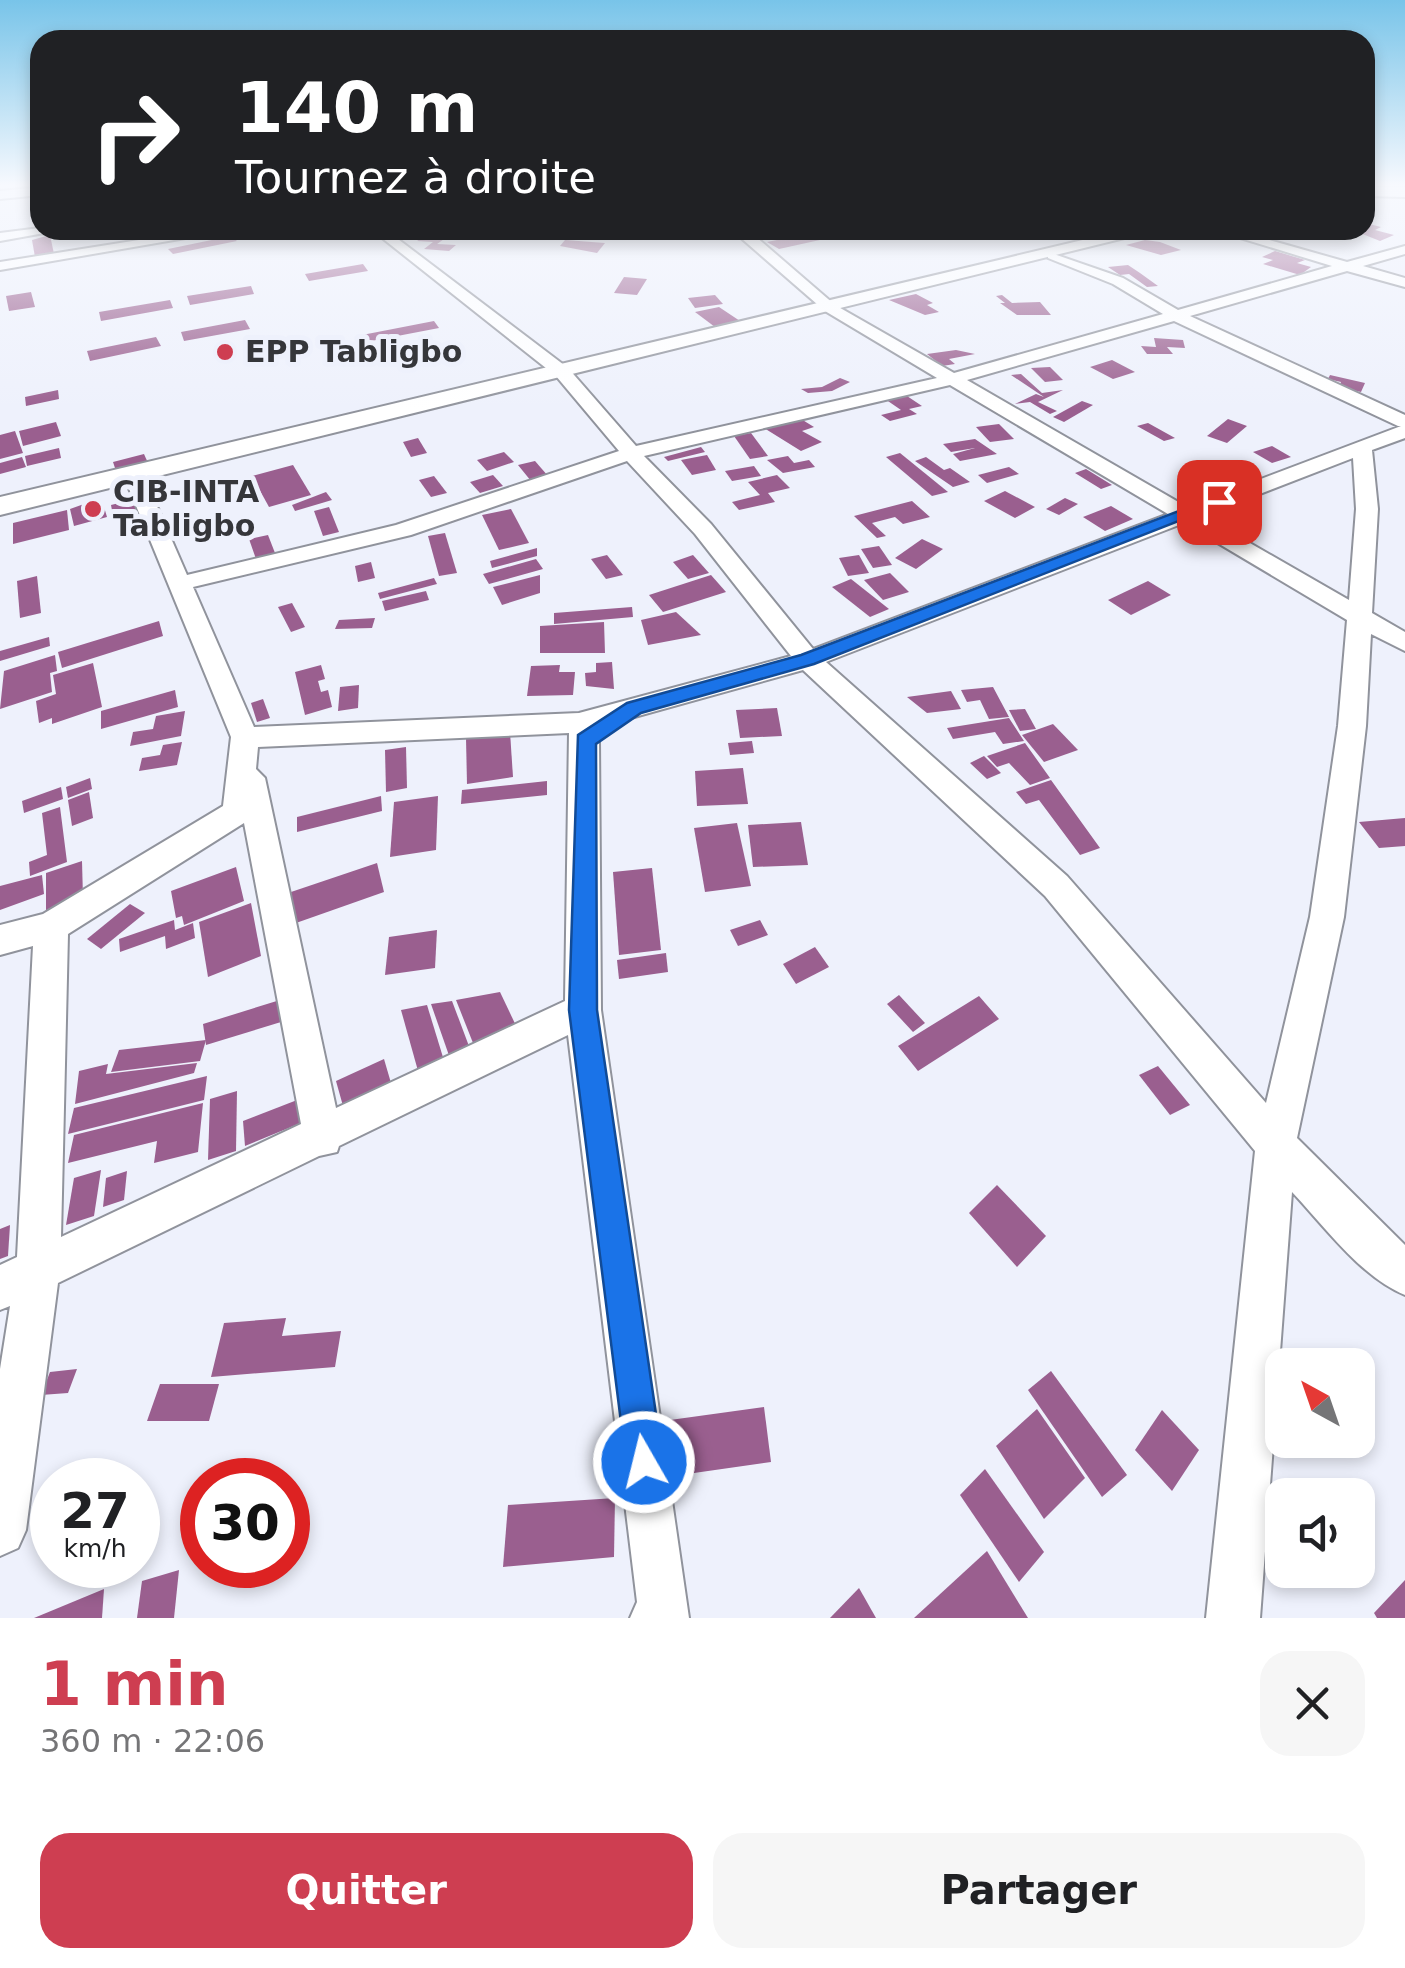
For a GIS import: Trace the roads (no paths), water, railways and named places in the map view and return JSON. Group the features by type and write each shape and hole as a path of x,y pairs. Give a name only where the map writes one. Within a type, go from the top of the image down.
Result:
{"main road":[{"path":"0,506 1034,260"}],"street":[{"path":"0,266 41,260"},
{"path":"416,260 562,372 631,454 703,529 808,660 1056,886 1276,1144 1364,1238 1405,1273"},
{"path":"774,260 830,308 1405,643"},
{"path":"1064,260 1118,281 1178,316 1405,422"},
{"path":"1317,260 1405,284"},
{"path":"182,583 403,530 631,454 949,380 1370,260"},
{"path":"244,743 582,732 634,708 808,660 1405,430"},
{"path":"1232,1618 1276,1144 1327,917 1352,726 1366,509 1362,447"},
{"path":"134,474 182,583 244,743 323,1138"},
{"path":"582,732 583,1010 665,1612 657,1618"},
{"path":"0,940 52,928 237,812 244,743"},
{"path":"0,1530 38,1268 52,928"},
{"path":"0,1288 323,1138 583,1010"}],"place":[{"name":"EPP Tabligbo","path":"225,352"},
{"name":"CIB-INTA Tabligbo","path":"93,509"}]}
